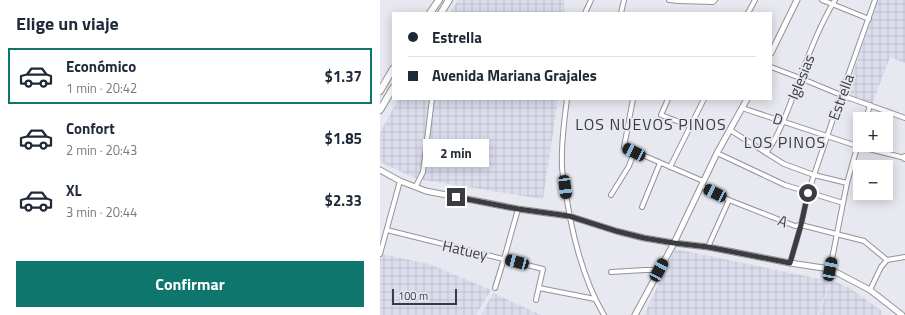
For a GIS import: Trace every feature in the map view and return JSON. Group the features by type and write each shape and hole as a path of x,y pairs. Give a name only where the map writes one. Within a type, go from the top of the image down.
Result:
{"main road":[{"path":"431,12 439,0"},
{"path":"442,12 449,0"},
{"path":"380,91 392,71"},
{"path":"380,110 392,90"}],"street":[{"path":"586,12 591,0"},
{"path":"621,12 624,0"},
{"path":"670,0 713,2 715,0"},
{"path":"748,12 754,0"},
{"path":"772,51 797,0"},
{"path":"822,0 869,19"},
{"name":"Iglesias","path":"766,153 774,143 824,18 835,0"},
{"name":"Estrella","path":"790,263 808,193 875,0"},
{"path":"772,67 841,95 905,118"},
{"path":"416,186 423,172 432,100"},
{"path":"567,100 562,146 562,167 569,216 585,272 595,300 604,315"},
{"path":"611,195 629,166 634,152 624,147 631,100"},
{"path":"668,100 661,115 690,126"},
{"path":"670,167 703,100"},
{"path":"635,315 674,243 717,153 746,100"},
{"path":"868,112 870,105"},
{"name":"D","path":"742,108 784,120 853,145"},
{"path":"730,130 784,164 814,175 847,183"},
{"name":"A","path":"634,152 670,167 729,200 795,226 801,225 864,241 887,260"},
{"path":"830,269 847,183 855,152"},
{"name":"D","path":"881,152 905,158"},
{"path":"717,153 786,185 843,203"},
{"path":"642,207 660,163"},
{"path":"380,170 400,181 426,191 518,209 569,216 616,231 674,243 708,247 830,269 870,290 902,315"},
{"path":"380,254 400,181"},
{"path":"708,247 729,200"},
{"path":"495,288 518,209"},
{"name":"Hatuey","path":"387,230 543,269 539,288"},
{"path":"870,290 881,267 887,260 905,257"},
{"path":"611,272 659,270"},
{"path":"536,300 539,288 595,300"}],"shaded area":[{"path":"458,0 564,0 565,12 451,12"},
{"path":"878,0 905,0 905,63 890,57 872,104 846,94"},
{"path":"397,100 558,100 543,199 417,179 380,162 380,133"},
{"path":"675,249 830,281 818,315 644,315"},
{"path":"382,254 429,264 491,290 476,315 380,315 380,257"},
{"path":"831,280 850,288 883,312 881,315 819,315"},
{"path":"493,293 541,315 481,315"}],"district":[{"name":"LOS NUEVOS PINOS","path":"651,124"},
{"name":"LOS PINOS","path":"785,142"}],"route":[{"path":"456,197 518,209 569,216 644,238 708,247 790,263 808,193"}]}
